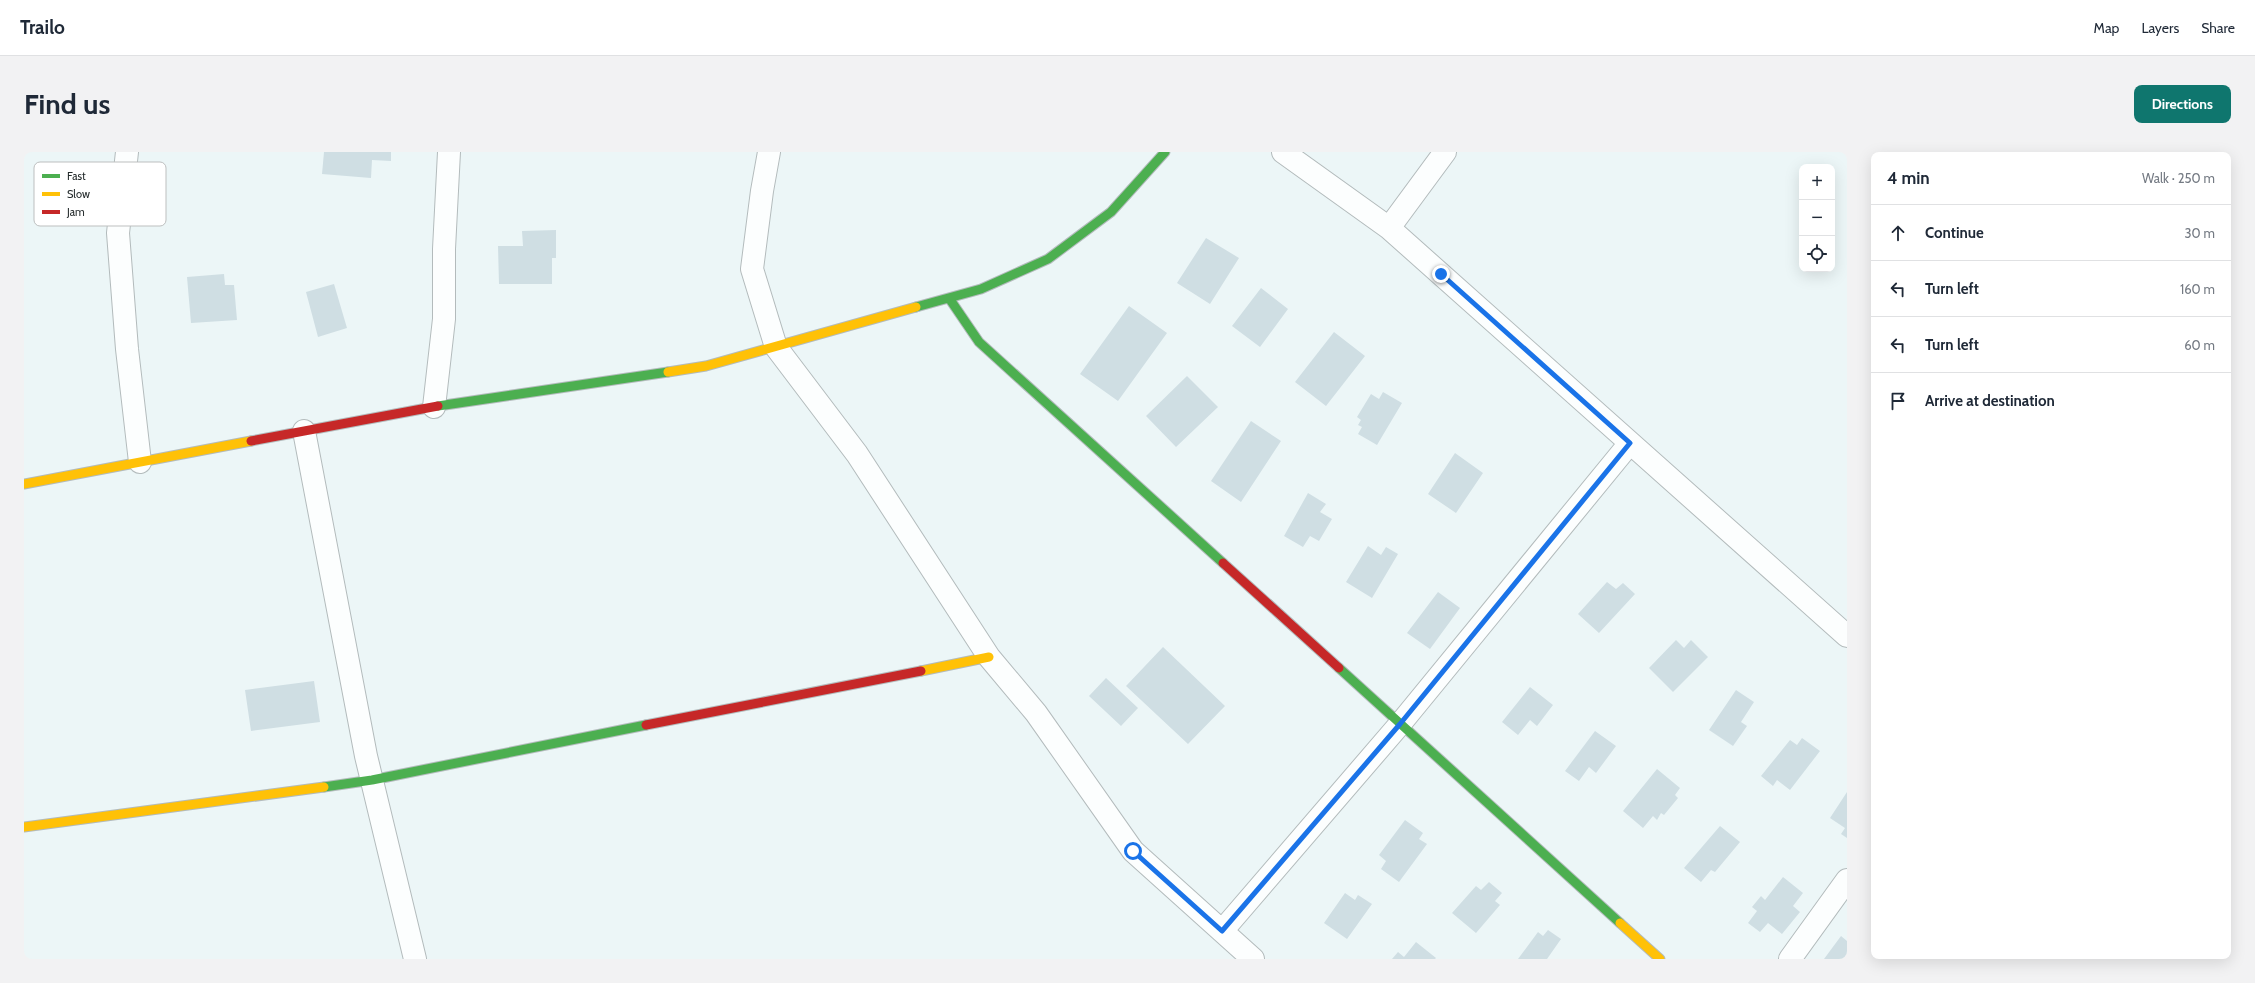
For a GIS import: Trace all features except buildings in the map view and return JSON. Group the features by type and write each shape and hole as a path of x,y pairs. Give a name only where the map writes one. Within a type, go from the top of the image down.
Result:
{"street":[{"path":"126,162 127,152"},
{"path":"434,407 444,318 444,249 449,152"},
{"path":"769,152 752,270 776,347 857,454 989,657 1036,713 1133,851 1253,959"},
{"path":"24,484 434,407 706,366 981,289 1048,259 1111,212 1165,152"},
{"path":"1283,152 1389,228 1847,636"},
{"path":"1389,228 1445,152"},
{"path":"119,226 118,233 127,349 140,462"},
{"path":"949,298 978,342 1660,959"},
{"path":"304,431 372,780 415,959"},
{"path":"1222,931 1400,724 1630,443"},
{"path":"24,827 372,780 989,657"},
{"path":"1790,959 1847,880"}],"traffic: fast":[{"path":"916,307 981,289 1048,259 1111,212 1165,152"},
{"path":"949,298 979,342 1223,563"},
{"path":"438,406 668,372"},
{"path":"1339,668 1620,923"},
{"path":"324,787 372,780 646,725"}],"traffic: slow":[{"path":"668,372 706,366 916,307"},
{"path":"24,484 251,441"},
{"path":"921,671 989,657"},
{"path":"24,827 324,787"},
{"path":"1620,923 1660,959"}],"traffic: jam":[{"path":"251,441 438,406"},
{"path":"1223,563 1339,668"},
{"path":"646,725 921,671"}],"route":[{"path":"1133,851 1222,931 1400,724 1630,443 1441,274"}]}
